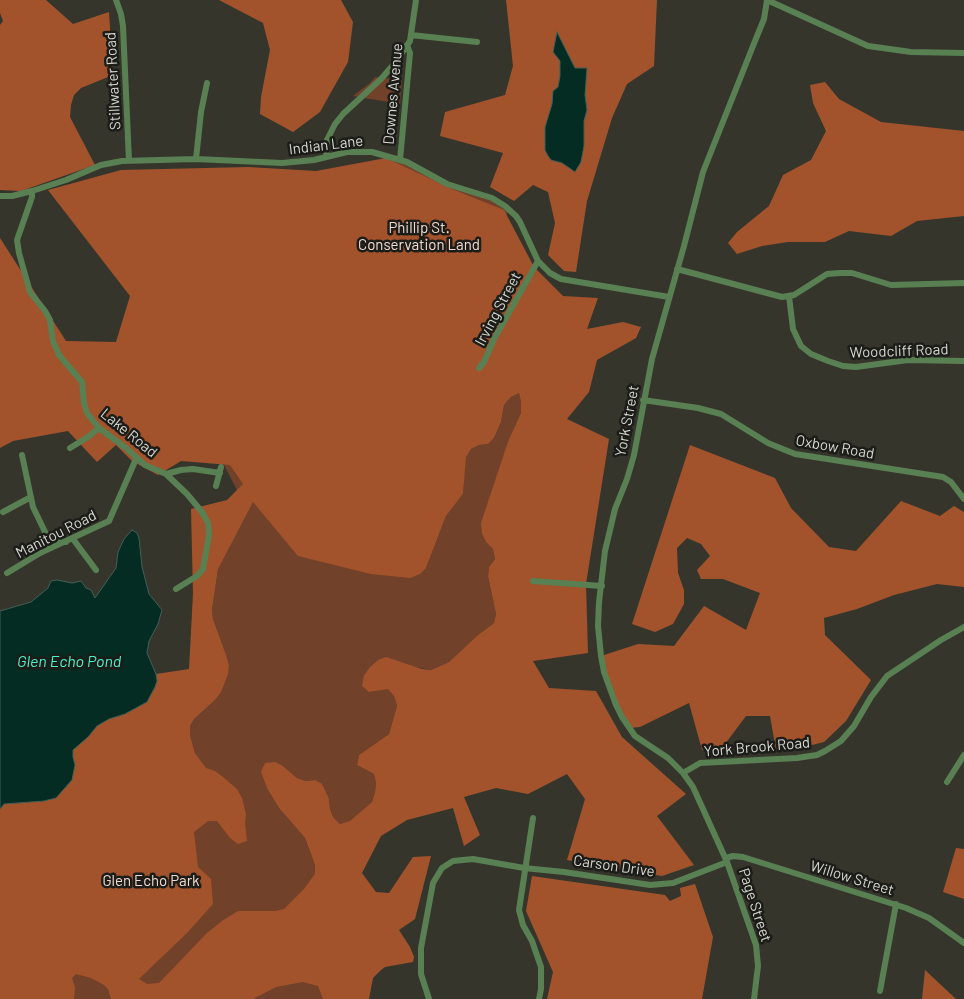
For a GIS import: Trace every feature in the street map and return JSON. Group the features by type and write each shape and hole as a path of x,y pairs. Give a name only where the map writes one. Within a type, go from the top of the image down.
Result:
{"street":[{"name":"Stillwater Road","path":"116,0 123,26 129,161"},
{"name":"Downes Avenue","path":"400,160 409,72 410,53 407,45 411,35 416,0"},
{"path":"767,0 868,46 911,52 964,53"},
{"name":"York Street","path":"710,822 693,787 683,773 668,758 635,736 616,705 604,672 600,648 598,614 611,524 628,478 652,359 703,172 764,19 767,0"},
{"path":"411,35 477,42"},
{"path":"326,157 327,140 335,124 343,114 381,79 407,45"},
{"path":"196,159 201,112 207,83"},
{"name":"Indian Lane","path":"0,196 32,192 101,165 129,161 196,159 282,163 299,162 347,152 381,154 400,160 447,184 492,198 504,206 520,222 538,261 550,273 561,279 670,297"},
{"name":"Lake Road","path":"32,192 17,240 19,254 30,292 50,320 53,341 59,356 82,382 87,413 99,428 145,465 166,474 193,469 220,470 216,486"},
{"name":"Irving Street","path":"479,368 538,261"},
{"path":"677,269 782,297 807,288 827,274 852,273 890,285 964,282"},
{"name":"Woodcliff Road","path":"789,296 793,329 801,346 811,354 828,361 843,366 856,367 908,360 964,361"},
{"name":"Oxbow Road","path":"643,400 698,408 721,414 768,443 795,454 943,477 951,482 964,499"},
{"path":"70,448 88,438 99,428"},
{"path":"22,455 33,507 46,534 52,539 70,540 96,570"},
{"name":"Manitou Road","path":"8,573 40,553 109,521 136,459"},
{"path":"166,474 202,512 209,528 203,569 197,576 176,589"},
{"path":"3,512 31,497"},
{"path":"533,582 602,586"},
{"name":"York Brook Road","path":"683,773 700,763 797,758 817,755 825,751 841,741 854,726 871,697 887,676 964,627"},
{"path":"947,782 964,754"},
{"path":"533,818 519,910 523,925 532,941 541,967 542,977 539,999"},
{"name":"Page Street","path":"710,822 726,860 756,945 758,966 754,999"},
{"name":"Willow Street","path":"726,860 733,856 740,856 896,904 929,918 964,943"},
{"name":"Carson Drive","path":"429,999 421,974 421,948 432,887 438,873 453,861 465,859 482,860 524,868 662,885 673,883 726,860"},
{"path":"880,991 896,904"}],"green space":[{"path":"0,0 46,0 73,24 109,12 113,75 81,88 74,95 71,105 70,117 95,165 21,191 0,190 0,25 3,21 0,13"},
{"path":"219,0 341,0 353,22 348,62 320,112 293,132 260,114 261,97 270,50 263,23"},
{"path":"506,0 657,0 654,66 627,84 612,118 587,201 576,272 564,271 548,255 555,223 548,192 533,185 514,201 490,187 503,153 440,136 445,112 505,95 513,66"},
{"path":"375,77 402,80 400,104 353,96"},
{"path":"825,82 839,99 881,122 964,131 964,216 917,221 891,236 849,231 825,242 788,242 762,246 737,254 728,243 737,232 769,206 783,175 811,160 826,131 813,103 810,85"},
{"path":"386,154 458,186 480,192 508,212 441,314 426,568 446,516 463,494 465,457 471,449 479,445 488,444 494,438 501,422 504,405 511,397 519,393 521,413 509,439 486,542 493,549 495,559 489,567 488,576 496,614 494,623 449,662 431,670 378,660 364,675 369,692 388,688 394,696 397,706 389,734 359,755 357,765 374,774 375,792 372,802 350,822 340,824 333,817 329,799 315,780 306,781 297,778 283,766 268,790 279,808 305,838 315,865 331,999 0,999 0,812 204,766 195,753 190,735 190,726 194,719 215,700 229,665 213,619 212,610 218,569 240,496 223,463 350,244"},
{"path":"386,158 452,189 504,210 534,267 563,296 598,298 587,329 623,322 641,327 636,338 597,360 589,392 567,419 609,439 586,584 588,653 533,661 549,688 596,691 622,737 686,794 657,816 694,865 662,876 567,860 585,799 567,774 528,794 496,788 464,797 480,835 464,846 453,808 407,820 381,836 362,873 376,892 389,893 413,857 431,856 415,919 399,930 410,947 414,957 413,962 385,967 381,970 373,978 369,999 323,999 318,986 303,982 276,987 253,999 111,999 108,989 104,985 91,978 76,974 72,978 75,987 74,999 0,999 0,809 4,804 44,801 56,798 75,765 72,757 73,750 97,726 109,719 125,714 155,687 157,681 156,674 189,669 193,594 191,509 227,500 243,484 230,465 181,461 158,475 132,461 116,445 97,462 68,431 13,441 0,448 0,238 66,341 116,342 130,296 48,190 121,170 248,167 316,171","holes":["519,393 521,413 509,439 481,523 482,533 486,542 493,549 495,559 489,567 488,576 496,614 494,623 449,662 431,670 422,669 386,657 378,660 364,675 362,686 369,692 388,689 394,696 397,706 389,734 359,755 357,765 374,774 375,792 372,802 350,821 340,824 333,817 329,799 322,784 315,780 306,781 297,778 275,762 265,763 261,772 268,790 279,808 305,838 315,865 315,874 304,889 284,909 275,911 238,911 207,933 159,983 147,984 139,979 188,932 213,904 211,879 198,867 194,832 208,821 217,821 230,838 238,844 247,841 246,814 242,798 237,789 223,777 215,771 206,768 195,753 190,735 190,726 194,719 221,692 228,674 229,665 213,619 212,610 218,569 253,502 298,556 371,574 410,578 420,574 426,568 446,516 463,494 466,457 471,449 479,445 488,444 494,438 501,422 504,405 511,397"]},
{"path":"690,445 775,478 791,508 829,547 856,551 901,501 940,516 954,506 964,512 964,587 937,584 894,595 857,609 824,618 825,635 871,680 846,721 824,742 796,749 776,750 770,716 746,716 722,748 702,750 689,703 640,727 629,728 622,717 601,656 638,644 674,646 704,606 746,630 760,593 723,579 701,579 697,570 710,556 701,544 687,538 677,548 678,573 684,590 684,604 673,624 655,632 632,624"},
{"path":"956,848 964,849 964,899 943,892"},
{"path":"532,876 665,895 670,901 681,896 680,888 695,884 713,937 702,999 547,999 553,972 526,911"},
{"path":"925,970 956,999 922,999"}],"water":[{"path":"557,32 575,68 587,68 585,95 587,110 584,121 584,146 581,162 575,172 562,163 551,160 545,150 545,127 552,104 553,91 558,87 560,76 560,61 553,52"},
{"name":"Glen Echo Pond","path":"132,530 137,533 139,538 142,567 149,594 162,610 158,624 149,641 147,653 156,674 157,681 155,687 147,702 97,726 73,750 75,765 72,780 56,798 44,801 4,804 0,809 0,611 31,602 48,588 51,581 57,580 72,583 81,581 86,588 91,590 95,598 116,568 118,552 124,539"}],"park label":[{"name":"Phillip St. Conservation Land","path":"419,236"},
{"name":"Glen Echo Park","path":"151,881"}]}
